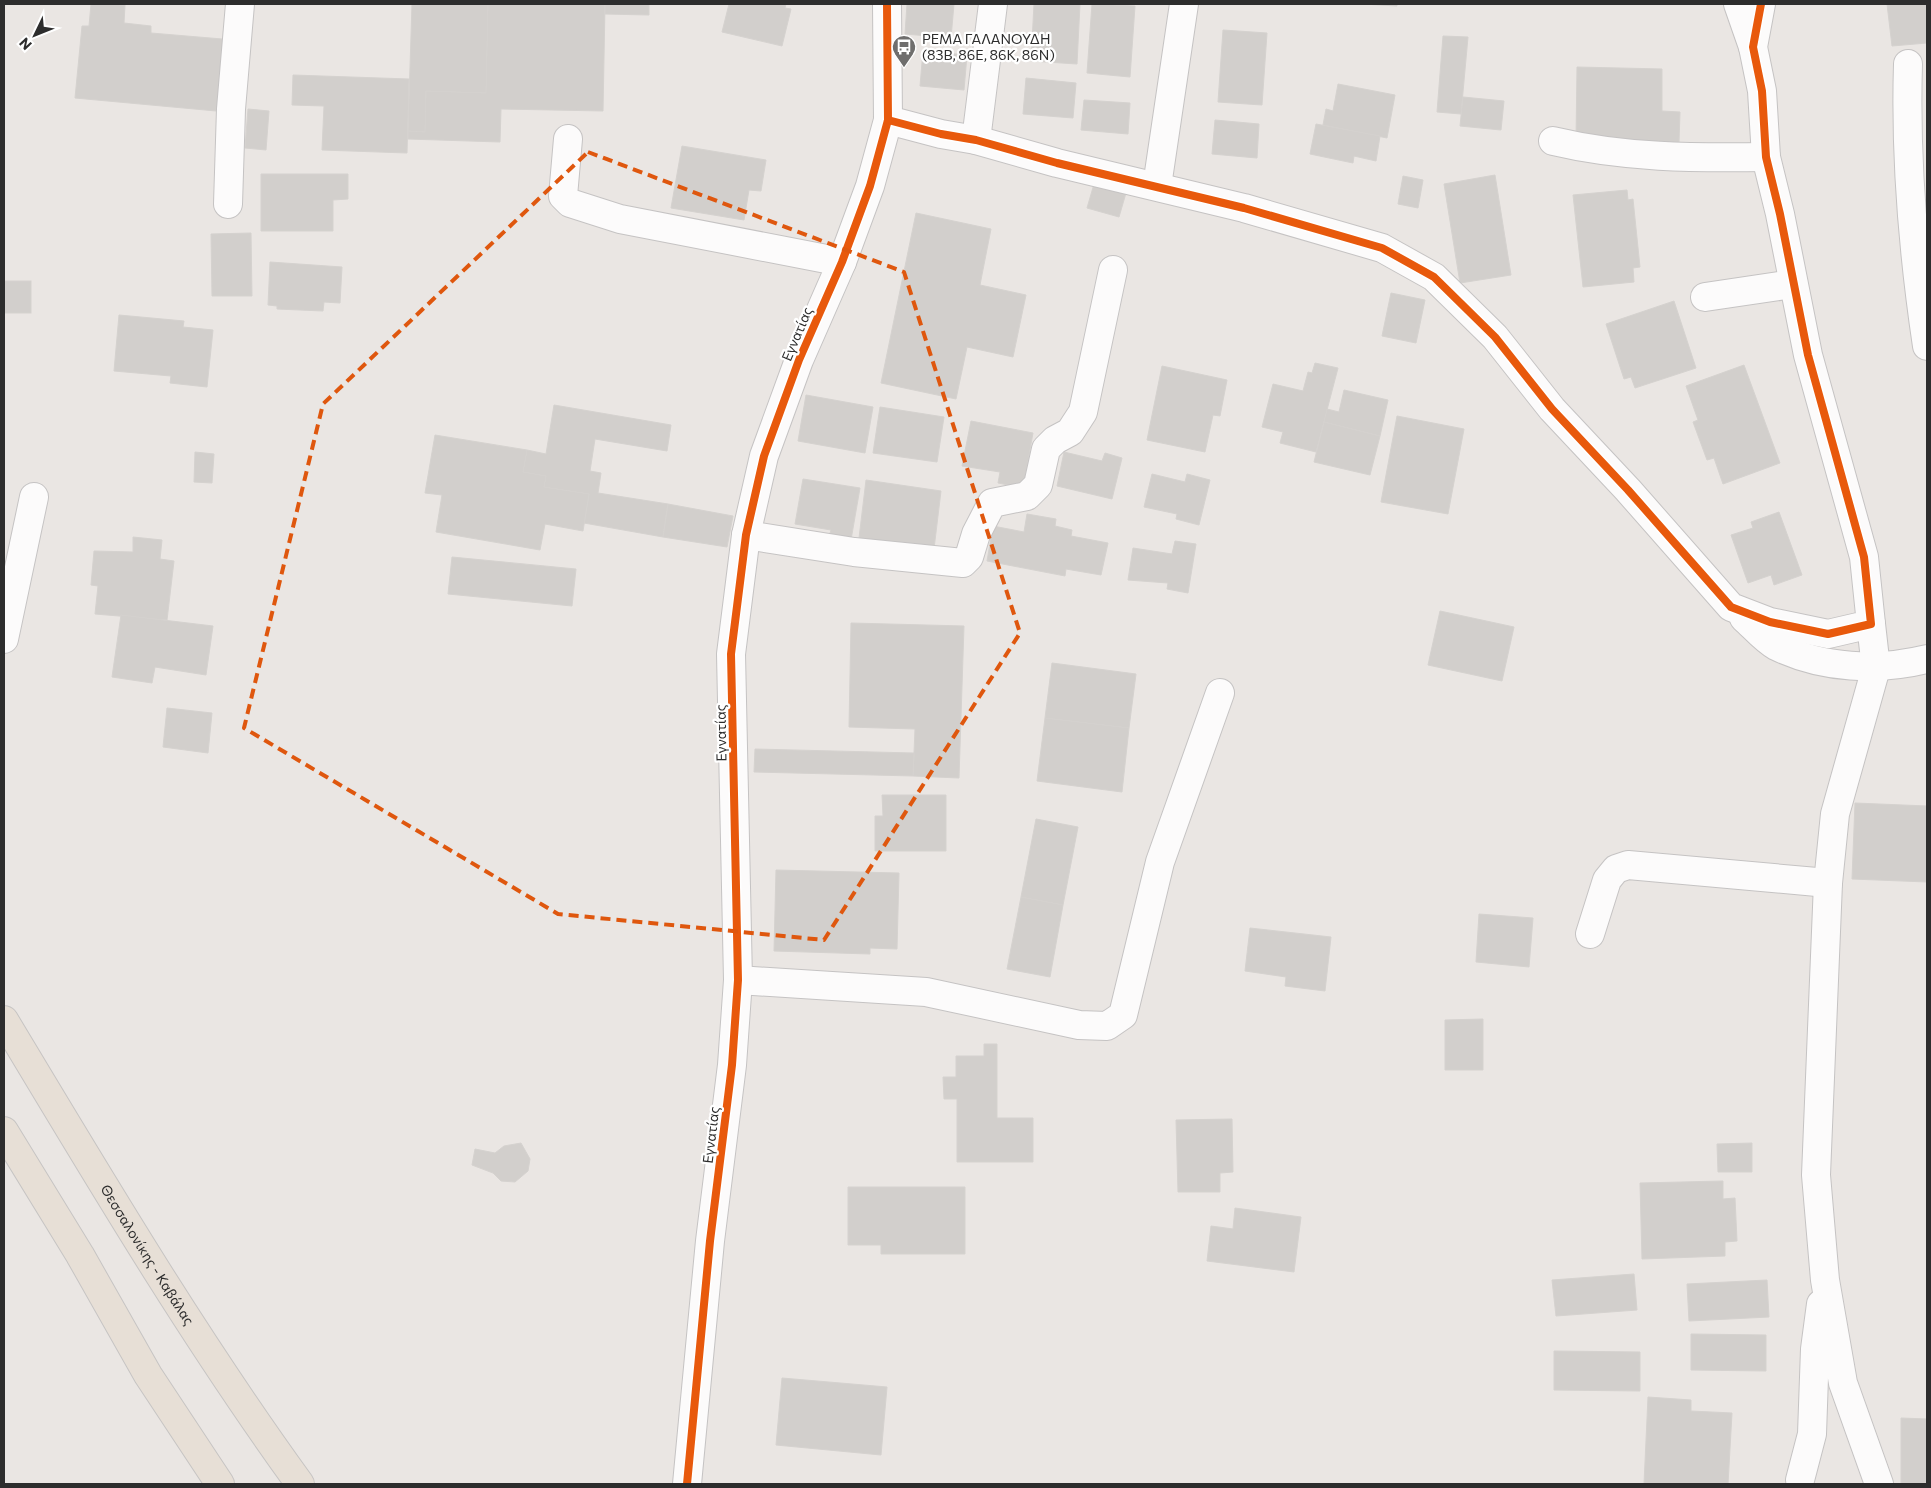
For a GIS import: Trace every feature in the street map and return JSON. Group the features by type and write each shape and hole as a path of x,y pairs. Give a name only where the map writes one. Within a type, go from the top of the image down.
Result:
{"main road":[{"name":"Θεσσαλονίκης - Καβάλας","path":"4,1020 157,1275 257,1425 300,1484"},
{"path":"4,1131 80,1256 148,1375 220,1484"}],"street":[{"path":"228,204 231,109 240,4"},
{"name":"Εγνατίας","path":"687,1484 710,1240 732,1065 738,980 731,654 746,535 764,456 799,360 842,262 870,186 888,120 887,4"},
{"path":"976,140 993,4"},
{"path":"1157,186 1184,4"},
{"path":"1738,4 1753,47 1762,91 1766,157 1780,214 1808,355 1864,557 1872,624 1876,668 1835,814 1828,883 1816,1175 1825,1280 1843,1383 1879,1484"},
{"path":"1753,47 1762,4"},
{"path":"1908,64 1906,118 1910,201 1915,268 1927,346"},
{"path":"888,120 940,134 976,140 1057,163 1157,186 1382,248 1434,277 1495,337 1552,409 1628,490 1731,607 1775,645 1820,662 1876,668 1927,659"},
{"path":"568,139 563,196 570,203 620,219 842,262"},
{"path":"1553,141 1586,149 1638,156 1692,158 1766,157"},
{"path":"746,535 854,552 963,562 969,556 976,534 992,503 1027,496 1038,485 1046,449 1055,440 1070,432 1083,412 1113,270"},
{"path":"1705,297 1793,284"},
{"path":"4,639 34,497"},
{"path":"1731,607 1770,622 1828,634 1872,624"},
{"path":"738,980 926,992 1079,1025 1107,1026 1123,1015 1160,862 1220,692"},
{"path":"1590,934 1607,880 1616,869 1628,865 1828,883"},
{"path":"1800,1480 1812,1434 1815,1349 1825,1280"}],"highlighted area":[{"path":"588,152 904,272 1020,633 824,940 558,914 244,728 323,404"}],"building":[{"path":"91,4 125,5 124,23 151,26 151,33 234,40 227,112 75,98 82,26 89,26"},
{"path":"412,4 488,4 486,93 426,91 425,132 408,131"},
{"path":"488,4 605,4 603,111 501,109 500,142 408,139 408,131 425,132 426,91 486,93"},
{"path":"605,4 649,4 649,15 605,14"},
{"path":"729,4 786,4 785,8 791,9 782,46 722,32"},
{"path":"907,4 954,4 951,38 905,34"},
{"path":"1034,4 1080,4 1077,64 1031,61"},
{"path":"1092,4 1135,6 1130,77 1087,73"},
{"path":"1363,4 1397,4 1397,6"},
{"path":"1887,4 1927,4 1927,43 1892,46"},
{"path":"1223,30 1267,33 1262,105 1218,102"},
{"path":"1443,36 1468,37 1461,114 1437,112"},
{"path":"923,51 967,55 964,90 920,86"},
{"path":"1577,67 1662,69 1662,111 1680,112 1679,142 1576,141"},
{"path":"293,75 409,79 407,153 322,150 324,106 292,105"},
{"path":"1026,78 1076,83 1073,118 1023,114"},
{"path":"1338,84 1395,95 1387,138 1323,125 1326,109 1333,111"},
{"path":"1463,97 1504,101 1501,130 1460,126"},
{"path":"1084,100 1130,103 1128,134 1081,130"},
{"path":"248,109 269,111 266,150 245,148"},
{"path":"1215,120 1259,124 1257,158 1212,154"},
{"path":"1316,124 1380,136 1376,161 1354,156 1353,163 1310,154"},
{"path":"682,146 766,160 761,191 749,190 744,220 671,208"},
{"path":"261,174 348,174 348,199 333,200 333,231 261,231"},
{"path":"1495,175 1511,275 1460,283 1444,184"},
{"path":"1403,176 1423,180 1418,208 1398,204"},
{"path":"1094,184 1126,193 1119,217 1087,208"},
{"path":"1627,190 1628,200 1633,199 1640,267 1633,268 1634,282 1583,287 1573,195"},
{"path":"916,213 991,229 980,285 1026,295 1013,357 967,347 956,399 881,383"},
{"path":"251,233 252,296 212,296 211,234"},
{"path":"270,262 342,267 340,303 324,302 323,311 277,309 277,306 268,305"},
{"path":"4,281 31,281 31,313 4,313"},
{"path":"1391,293 1425,300 1416,343 1382,336"},
{"path":"1674,301 1696,368 1635,388 1631,377 1624,379 1606,324"},
{"path":"119,315 184,321 183,327 213,330 207,387 170,383 171,376 114,371"},
{"path":"1315,363 1338,368 1316,452 1280,443 1283,432 1262,427 1273,384 1303,391 1308,372 1312,373"},
{"path":"1744,365 1780,463 1723,484 1714,458 1707,460 1693,422 1698,420 1686,386"},
{"path":"1162,366 1227,380 1220,416 1213,415 1205,452 1147,440"},
{"path":"1344,390 1388,400 1380,436 1324,422 1327,409 1339,412"},
{"path":"806,395 873,407 865,453 798,441"},
{"path":"554,405 671,425 667,451 595,439 590,471 601,473 598,493 668,504 663,537 584,523 589,494 544,487 546,476 523,472 527,450 546,454"},
{"path":"880,407 944,417 937,462 873,453"},
{"path":"1397,416 1464,429 1448,514 1381,502"},
{"path":"971,421 1033,433 1023,488 998,483 1000,472 962,466"},
{"path":"1324,422 1380,436 1370,475 1314,462"},
{"path":"435,435 527,450 523,472 546,476 544,487 589,494 583,531 545,524 540,550 436,532 442,495 425,493"},
{"path":"195,452 214,454 212,483 194,482"},
{"path":"1064,452 1102,461 1105,453 1122,458 1112,499 1057,486"},
{"path":"1152,474 1185,482 1187,474 1210,480 1199,525 1176,519 1177,514 1144,507"},
{"path":"803,479 860,488 851,540 829,536 831,530 795,524"},
{"path":"866,480 941,491 934,549 859,538"},
{"path":"668,504 733,516 727,547 663,537"},
{"path":"1779,512 1802,575 1774,585 1771,575 1748,583 1731,535 1753,528 1751,522"},
{"path":"1027,514 1056,519 1055,526 1072,530 1071,536 1108,543 1101,575 1066,569 1065,576 987,561 993,526 1024,532"},
{"path":"133,537 162,540 160,559 174,561 167,620 95,614 98,586 91,585 94,551 133,552"},
{"path":"1175,541 1196,544 1188,593 1167,589 1168,583 1128,580 1133,548 1172,554"},
{"path":"452,557 576,569 572,606 448,594"},
{"path":"1440,611 1514,627 1502,681 1428,665"},
{"path":"121,615 213,626 206,675 155,667 152,683 112,677"},
{"path":"851,623 964,626 959,778 913,776 915,729 849,727"},
{"path":"1052,663 1136,674 1129,728 1045,718"},
{"path":"167,708 212,713 208,753 163,747"},
{"path":"1045,718 1129,728 1122,792 1037,781"},
{"path":"755,749 914,753 913,776 754,772"},
{"path":"882,795 946,795 946,851 875,851 875,816 883,816"},
{"path":"1855,803 1927,806 1927,882 1852,879"},
{"path":"1036,819 1078,827 1063,905 1021,897"},
{"path":"776,870 899,873 897,949 870,948 870,954 774,951"},
{"path":"1021,897 1063,905 1050,977 1007,969"},
{"path":"1479,914 1533,918 1529,967 1476,962"},
{"path":"1250,928 1331,937 1325,991 1285,986 1286,977 1245,971"},
{"path":"1483,1019 1483,1070 1445,1070 1445,1020"},
{"path":"984,1044 997,1044 997,1118 1033,1118 1033,1162 957,1162 957,1099 944,1099 943,1077 956,1077 956,1056 984,1056"},
{"path":"1232,1119 1233,1172 1220,1173 1220,1192 1178,1192 1176,1120"},
{"path":"521,1143 530,1159 528,1171 515,1182 501,1181 493,1173 472,1165 475,1149 495,1153 504,1146"},
{"path":"1752,1143 1752,1172 1718,1172 1717,1144"},
{"path":"1723,1181 1723,1199 1735,1198 1737,1241 1725,1242 1725,1256 1642,1259 1640,1183"},
{"path":"848,1187 965,1187 965,1254 881,1254 881,1245 848,1245"},
{"path":"1235,1208 1301,1217 1294,1272 1207,1261 1211,1226 1233,1229"},
{"path":"1634,1274 1637,1310 1556,1316 1552,1280"},
{"path":"1767,1280 1769,1317 1689,1321 1687,1284"},
{"path":"1691,1334 1766,1335 1766,1371 1691,1370"},
{"path":"1554,1351 1640,1352 1640,1391 1554,1390"},
{"path":"782,1378 887,1387 881,1455 776,1445"},
{"path":"1648,1397 1691,1400 1691,1411 1732,1413 1728,1484 1644,1484"},
{"path":"1901,1418 1927,1419 1927,1484 1901,1484"}],"cycle path":[{"path":"687,1484 710,1241 732,1065 738,980 731,654 746,535 764,456 799,360 842,262 870,186 888,120 887,4"},
{"path":"888,120 941,134 976,140 1057,163 1244,208 1382,248 1434,277 1495,337 1552,409 1628,490 1731,607 1770,622 1828,634 1871,624 1864,557 1808,355 1780,214 1766,157 1762,91 1753,47 1761,4"}],"place":[{"name":"ΡΕΜΑ ΓΑΛΑΝΟΥΔΗ (83Β, 86Ε, 86Κ, 86Ν)","path":"904,68"}]}
